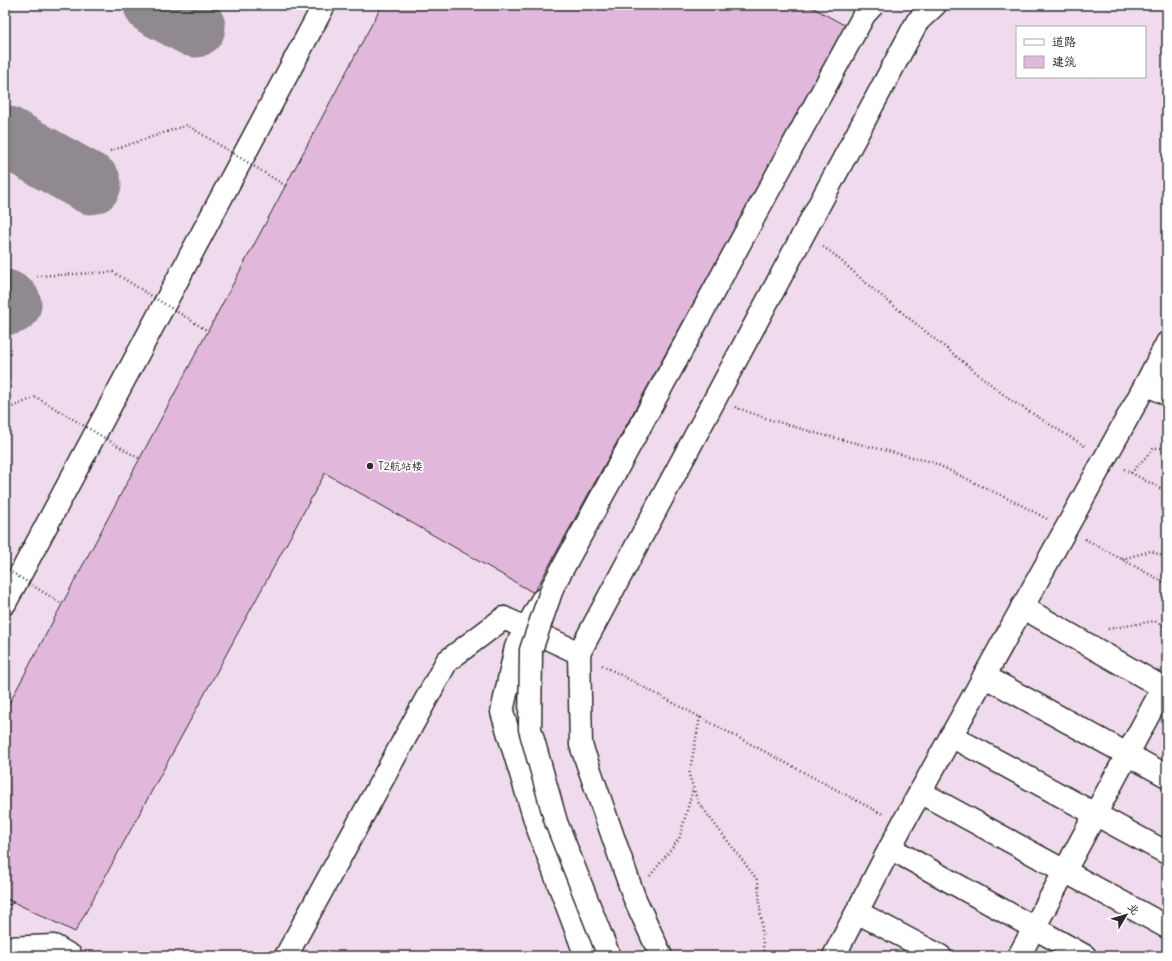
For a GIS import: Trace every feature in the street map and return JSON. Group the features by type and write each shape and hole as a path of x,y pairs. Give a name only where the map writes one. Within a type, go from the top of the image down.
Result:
{"lane":[{"path":"5,603 324,5"},
{"path":"586,956 537,826 502,712 516,647 851,30 868,5"},
{"path":"609,956 556,822 530,729 531,650 553,586 864,15 873,5"},
{"path":"661,956 634,897 581,745 579,653 917,22 935,5"},
{"path":"834,956 902,825 1146,384 1167,343"},
{"path":"1146,384 1167,394"},
{"path":"1019,956 1165,689 1022,607"},
{"path":"286,956 446,661 504,618 579,653"},
{"path":"984,676 1167,776"},
{"path":"951,736 1167,852"},
{"path":"920,792 1167,927"},
{"path":"890,848 1085,956"},
{"path":"857,912 940,956"},
{"path":"5,948 54,946 71,956"}],"path":[{"path":"110,151 187,125 286,186"},
{"path":"803,234 831,252 873,289 1009,399 1105,458 1167,492"},
{"path":"37,276 113,272 208,331"},
{"path":"5,410 36,397 140,459"},
{"path":"715,399 768,420 932,462 1023,506 1167,584"},
{"path":"1131,473 1154,448 1167,448"},
{"path":"1121,559 1151,551 1167,558"},
{"path":"5,568 62,604"},
{"path":"1072,636 1154,621 1167,627"},
{"path":"579,653 902,825"},
{"path":"700,717 689,775 698,802 758,880 764,956"},
{"path":"634,897 679,839 694,788"}],"shaded area":[{"path":"5,5 1167,5 1167,956 5,956"}],"building":[{"name":"T2航站楼","path":"382,5 808,5 846,26 534,593 325,473 75,932 5,898 5,711"},
{"path":"5,898 14,903 5,906"}],"taxiway":[{"path":"154,5 195,27"},
{"path":"5,136 91,184"},
{"path":"5,300 11,304"}],"place":[{"name":"T2航站楼","path":"370,466"}]}
